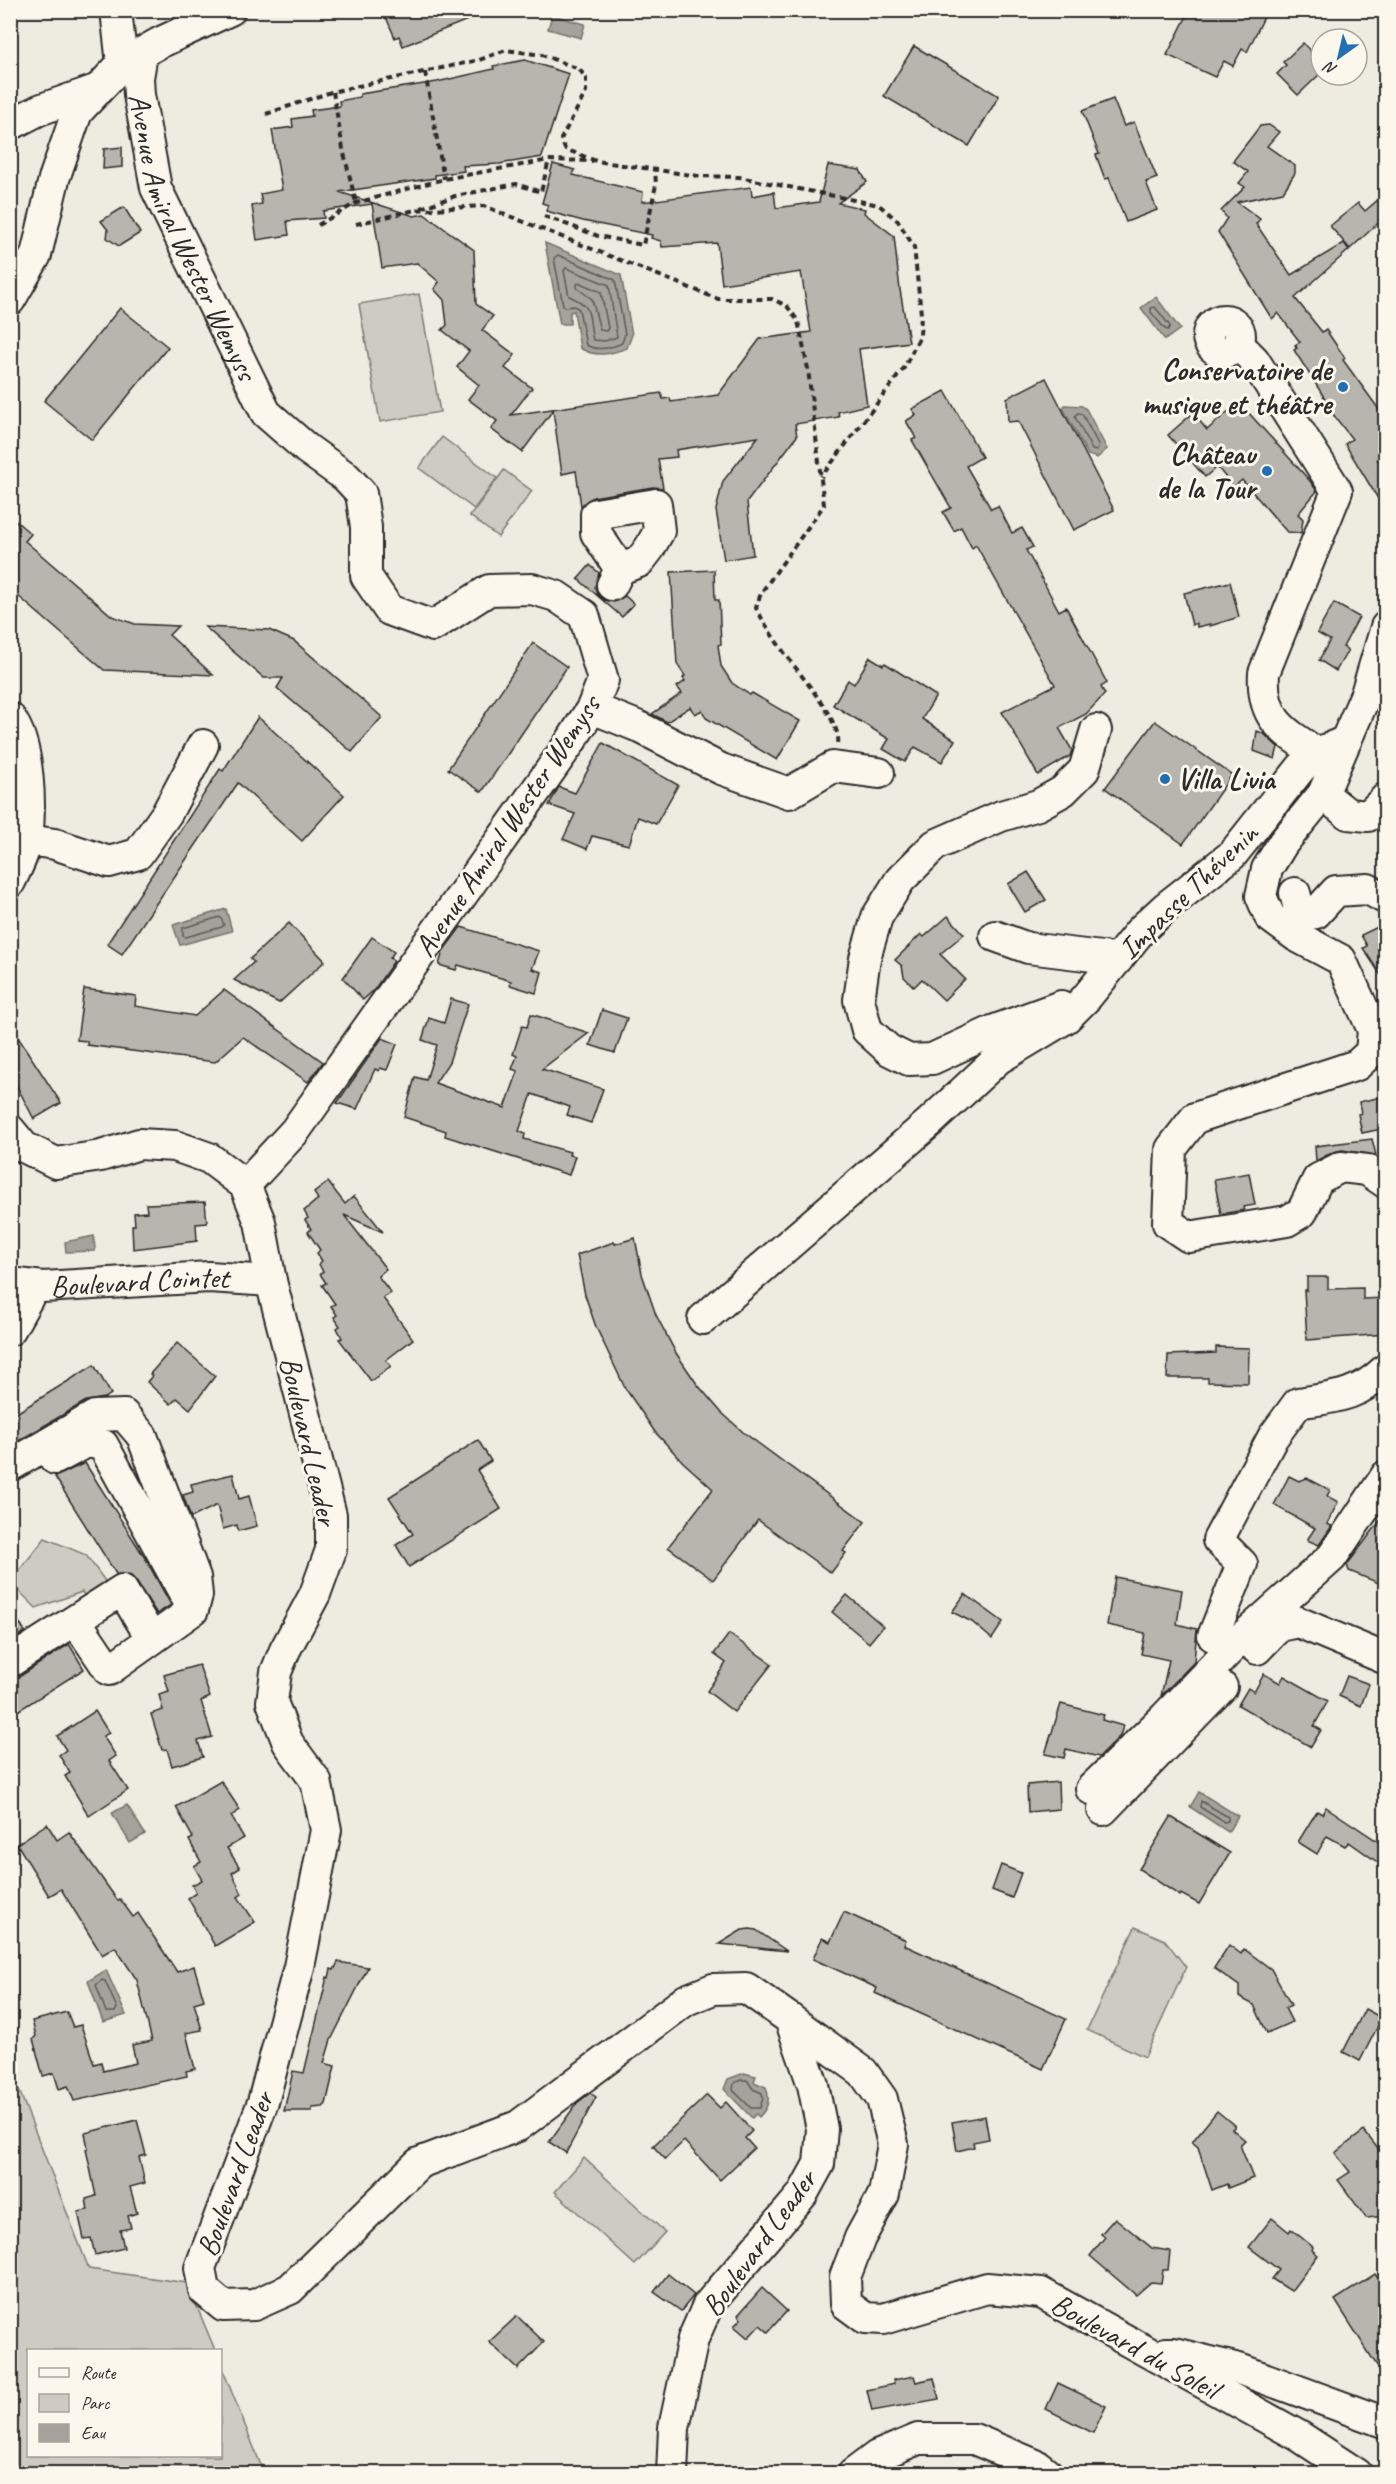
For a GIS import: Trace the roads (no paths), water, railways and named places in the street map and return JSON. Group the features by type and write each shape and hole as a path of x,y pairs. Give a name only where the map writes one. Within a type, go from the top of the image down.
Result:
{"street":[{"name":"Avenue Amiral Wester Wemyss","path":"117,10 138,78 156,188 266,413 308,449 346,477 361,493 366,527 366,576 389,610 433,626 489,590 532,590 556,596 604,592 603,680 592,708 296,1131 246,1185"},
{"path":"10,300 36,255 54,179 77,112 132,59 159,43 230,10"},
{"path":"10,125 39,110 99,89"},
{"path":"1238,344 1254,360 1337,491 1264,674 1263,693 1269,710 1282,730 1317,753"},
{"path":"1386,627 1366,694 1323,794 1283,843 1267,869 1261,896 1270,917 1296,936 1341,960 1373,1030 1371,1052 1357,1065 1195,1118 1172,1149 1168,1223 1189,1237 1287,1221 1302,1212 1318,1179 1341,1167 1367,1170 1386,1183"},
{"path":"592,708 638,726 721,769 789,793 833,767 879,773"},
{"path":"10,718 28,766 27,840 10,882"},
{"path":"1086,998 1012,1023 932,1059 909,1060 889,1050 867,1030 859,1000 865,958 877,917 900,880 935,845 1001,816 1038,805 1063,791 1084,770 1096,730"},
{"name":"Impasse Thévenin","path":"703,1319 930,1122 998,1059 1066,1018 1086,998 1141,930 1166,907 1232,855 1301,768 1317,753 1346,741"},
{"path":"27,840 55,844 109,862 138,854 167,813 202,745"},
{"path":"1323,794 1348,814 1368,816 1386,798"},
{"path":"1295,893 1298,905 1308,914 1316,913 1336,891 1368,889 1386,899"},
{"path":"995,936 1028,948 1118,959"},
{"path":"10,1130 24,1147 56,1163 101,1156 139,1144 175,1146 209,1158 246,1185"},
{"name":"Boulevard Leader","path":"246,1185 260,1222 271,1281 331,1515 331,1550 315,1594 276,1672 272,1702 288,1743 316,1781 326,1830 299,1967 262,2102 200,2268 204,2290 222,2306 254,2305 290,2289 419,2163 518,2126 686,2000 713,1989 746,1988 790,2019 813,2085 822,2129 819,2163 802,2194 708,2305 693,2339 674,2428 672,2474"},
{"name":"Boulevard Cointet","path":"22,1285 209,1277 271,1281"},
{"path":"10,1330 22,1285"},
{"path":"1213,1635 1242,1564 1218,1540 1273,1437 1298,1403 1349,1395 1374,1381 1386,1369"},
{"path":"10,1466 95,1416 124,1415 142,1436 195,1577 197,1595 193,1610 109,1670 76,1621"},
{"path":"10,1486 68,1450 87,1442 103,1445 193,1610"},
{"path":"1386,1476 1332,1557 1236,1643 1165,1717 1097,1799 1190,1721 1279,1626 1298,1622 1386,1659"},
{"path":"10,1662 122,1590 152,1639"},
{"name":"Boulevard du Soleil","path":"790,2019 863,2072 882,2099 893,2145 884,2194 860,2238 847,2269 846,2304 865,2318 884,2319 987,2288 1041,2293 1237,2404 1299,2436 1357,2474"},
{"path":"1152,2354 1174,2353 1239,2369 1386,2423"},
{"path":"853,2474 878,2456 918,2439 974,2439 1038,2466 1048,2474"}],"water":[{"path":"552,15 585,24 581,38 548,29"},
{"path":"545,243 621,275 632,335 627,348 603,354 592,353 580,348 574,311 570,312 570,324 560,324"},
{"path":"1156,297 1180,329 1165,340 1141,308"},
{"path":"1065,405 1082,406 1086,409 1107,449 1097,458 1088,455 1063,408"},
{"path":"226,909 232,931 180,945 173,925"},
{"path":"94,1236 95,1251 66,1252 65,1242"},
{"path":"1199,1792 1238,1816 1228,1832 1190,1807"},
{"path":"127,1805 145,1834 130,1843 112,1813"},
{"path":"106,1970 126,2015 103,2022 88,1981"},
{"path":"744,2073 756,2076 754,2082 766,2087 768,2103 759,2117 756,2114 752,2118 724,2089 728,2079"}],"place":[{"name":"Conservatoire de musique et théâtre","path":"1343,387"},
{"name":"Château de la Tour","path":"1267,471"},
{"name":"Villa Livia","path":"1165,779"}]}
